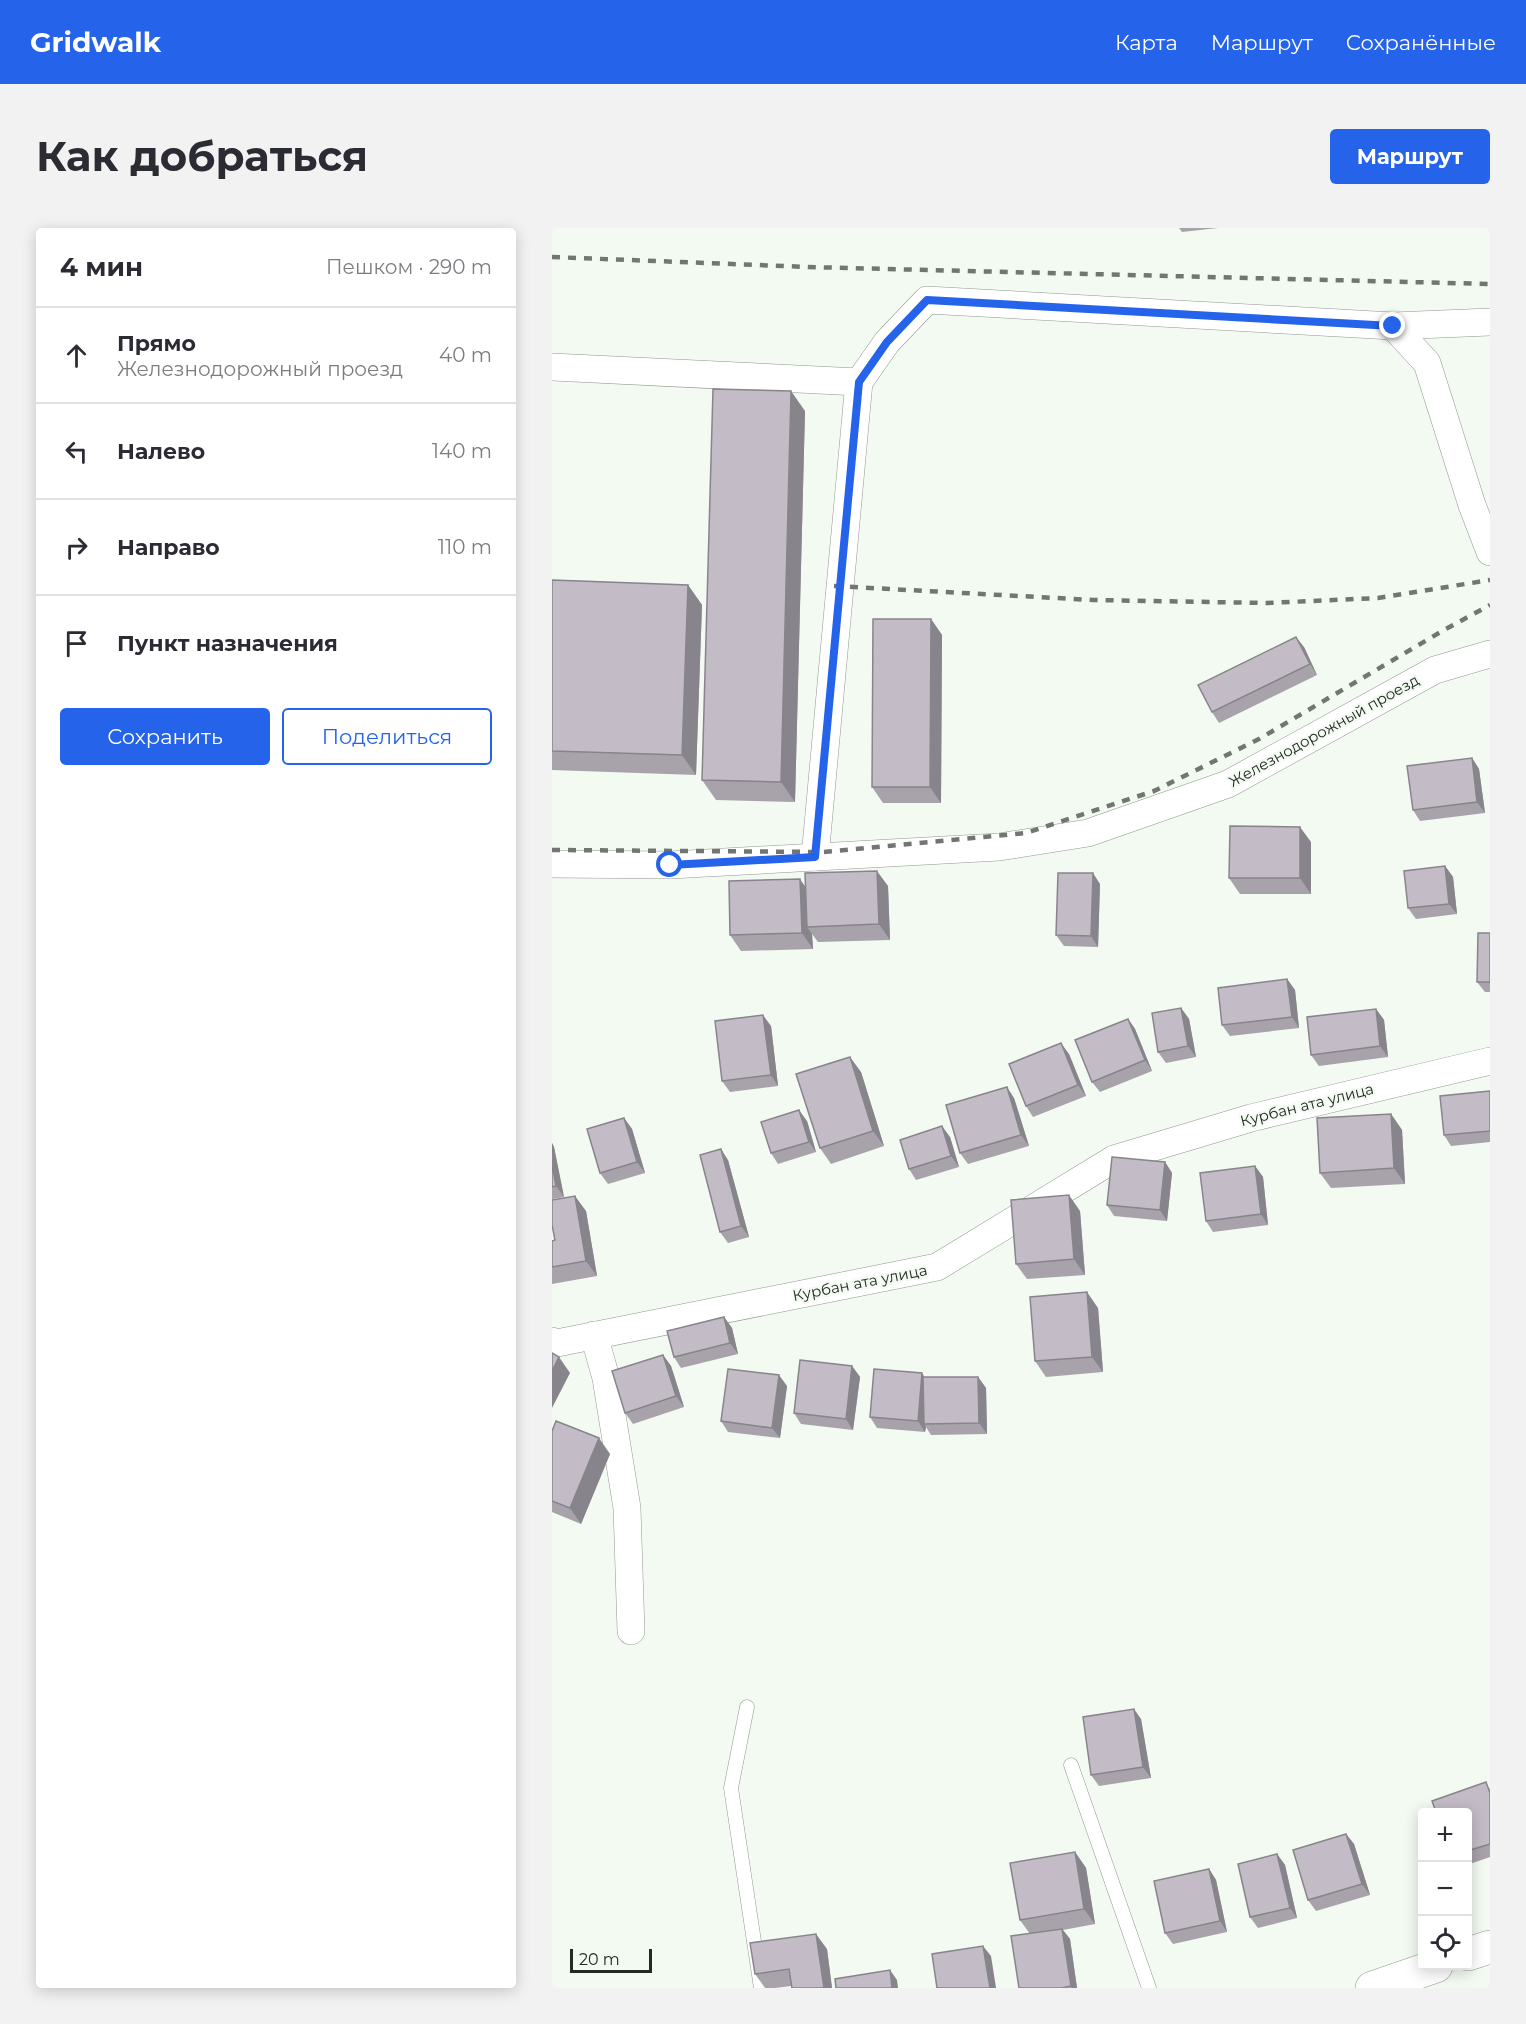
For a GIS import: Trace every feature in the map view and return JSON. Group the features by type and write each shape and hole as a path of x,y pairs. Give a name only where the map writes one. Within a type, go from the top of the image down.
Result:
{"main road":[{"path":"1472,1952 1490,1947"},
{"path":"1372,1988 1422,1970"}],"street":[{"path":"815,857 859,382 887,342 927,300 1393,326 1490,321"},
{"path":"1393,326 1427,363 1472,505 1490,552"},
{"path":"552,367 859,382"},
{"name":"Железнодорожный проезд","path":"552,864 670,865 999,848 1088,833 1228,784 1435,670 1490,654"},
{"name":"Курбан ата улица","path":"552,1341 557,1343 937,1268 1114,1159 1251,1118 1490,1061"},
{"path":"594,1335 606,1378 627,1508 631,1632"}],"lane":[{"path":"747,1707 731,1788 761,1988"},
{"path":"1071,1766 1149,1988"}],"building":[{"path":"713,389 791,391 781,782 702,780"},
{"path":"552,580 688,585 682,755 552,751"},
{"path":"873,619 931,619 930,787 872,787"},
{"path":"1296,637 1310,664 1212,712 1198,685"},
{"path":"1472,758 1477,802 1413,810 1407,766"},
{"path":"1230,826 1300,827 1300,878 1229,878"},
{"path":"1445,866 1449,904 1408,908 1404,871"},
{"path":"877,871 879,924 807,927 805,873"},
{"path":"1058,873 1093,873 1091,936 1056,935"},
{"path":"800,879 802,933 730,935 729,881"},
{"path":"1478,933 1490,933 1490,982 1477,982"},
{"path":"1287,979 1292,1017 1222,1025 1218,988"},
{"path":"1181,1008 1188,1046 1158,1052 1152,1013"},
{"path":"1376,1009 1380,1046 1311,1055 1307,1017"},
{"path":"763,1015 771,1075 722,1081 715,1021"},
{"path":"1128,1019 1145,1060 1092,1082 1075,1040"},
{"path":"1061,1043 1078,1085 1026,1106 1009,1064"},
{"path":"850,1057 873,1131 820,1148 796,1074"},
{"path":"1007,1087 1021,1135 960,1153 946,1105"},
{"path":"1490,1091 1490,1131 1444,1135 1440,1096"},
{"path":"799,1110 809,1142 771,1153 761,1122"},
{"path":"1391,1114 1394,1168 1320,1173 1317,1118"},
{"path":"624,1118 637,1162 600,1173 587,1129"},
{"path":"942,1126 951,1156 909,1169 900,1140"},
{"path":"721,1149 741,1226 720,1232 700,1155"},
{"path":"1112,1157 1165,1162 1160,1210 1107,1205"},
{"path":"552,1163 556,1186 552,1187"},
{"path":"1255,1166 1261,1214 1206,1221 1200,1173"},
{"path":"1069,1195 1074,1259 1016,1264 1011,1200"},
{"path":"575,1196 586,1261 552,1267 552,1241 555,1240 552,1225 552,1200"},
{"path":"1087,1292 1092,1357 1035,1361 1030,1297"},
{"path":"724,1317 730,1343 674,1357 667,1331"},
{"path":"552,1353 559,1357 552,1371"},
{"path":"663,1355 676,1396 625,1413 612,1371"},
{"path":"800,1360 852,1366 846,1419 794,1413"},
{"path":"728,1369 779,1375 772,1428 721,1421"},
{"path":"874,1369 922,1373 918,1421 870,1417"},
{"path":"923,1377 978,1377 979,1423 924,1424"},
{"path":"556,1421 599,1438 570,1508 552,1501 552,1431"},
{"path":"1134,1709 1143,1767 1091,1775 1083,1717"},
{"path":"1486,1782 1490,1793 1490,1844 1472,1849 1472,1808 1435,1808 1432,1801"},
{"path":"1346,1834 1362,1884 1308,1900 1293,1850"},
{"path":"1075,1852 1084,1909 1020,1920 1010,1863"},
{"path":"1277,1854 1290,1908 1250,1917 1238,1864"},
{"path":"1209,1869 1220,1921 1165,1933 1154,1881"},
{"path":"1062,1929 1071,1986 1019,1988 1011,1936"},
{"path":"816,1934 824,1988 792,1988 789,1969 755,1974 750,1943"},
{"path":"983,1946 990,1988 937,1988 932,1954"},
{"path":"890,1970 892,1988 836,1988 835,1979"}],"railway":[{"path":"552,257 808,267 1490,284"},
{"path":"834,586 1093,600 1267,603 1378,598 1490,580"},
{"path":"552,850 823,852 1026,833 1154,791 1259,739 1490,605"}],"route":[{"path":"670,865 815,857 859,382 887,342 927,300 1393,326"}]}
